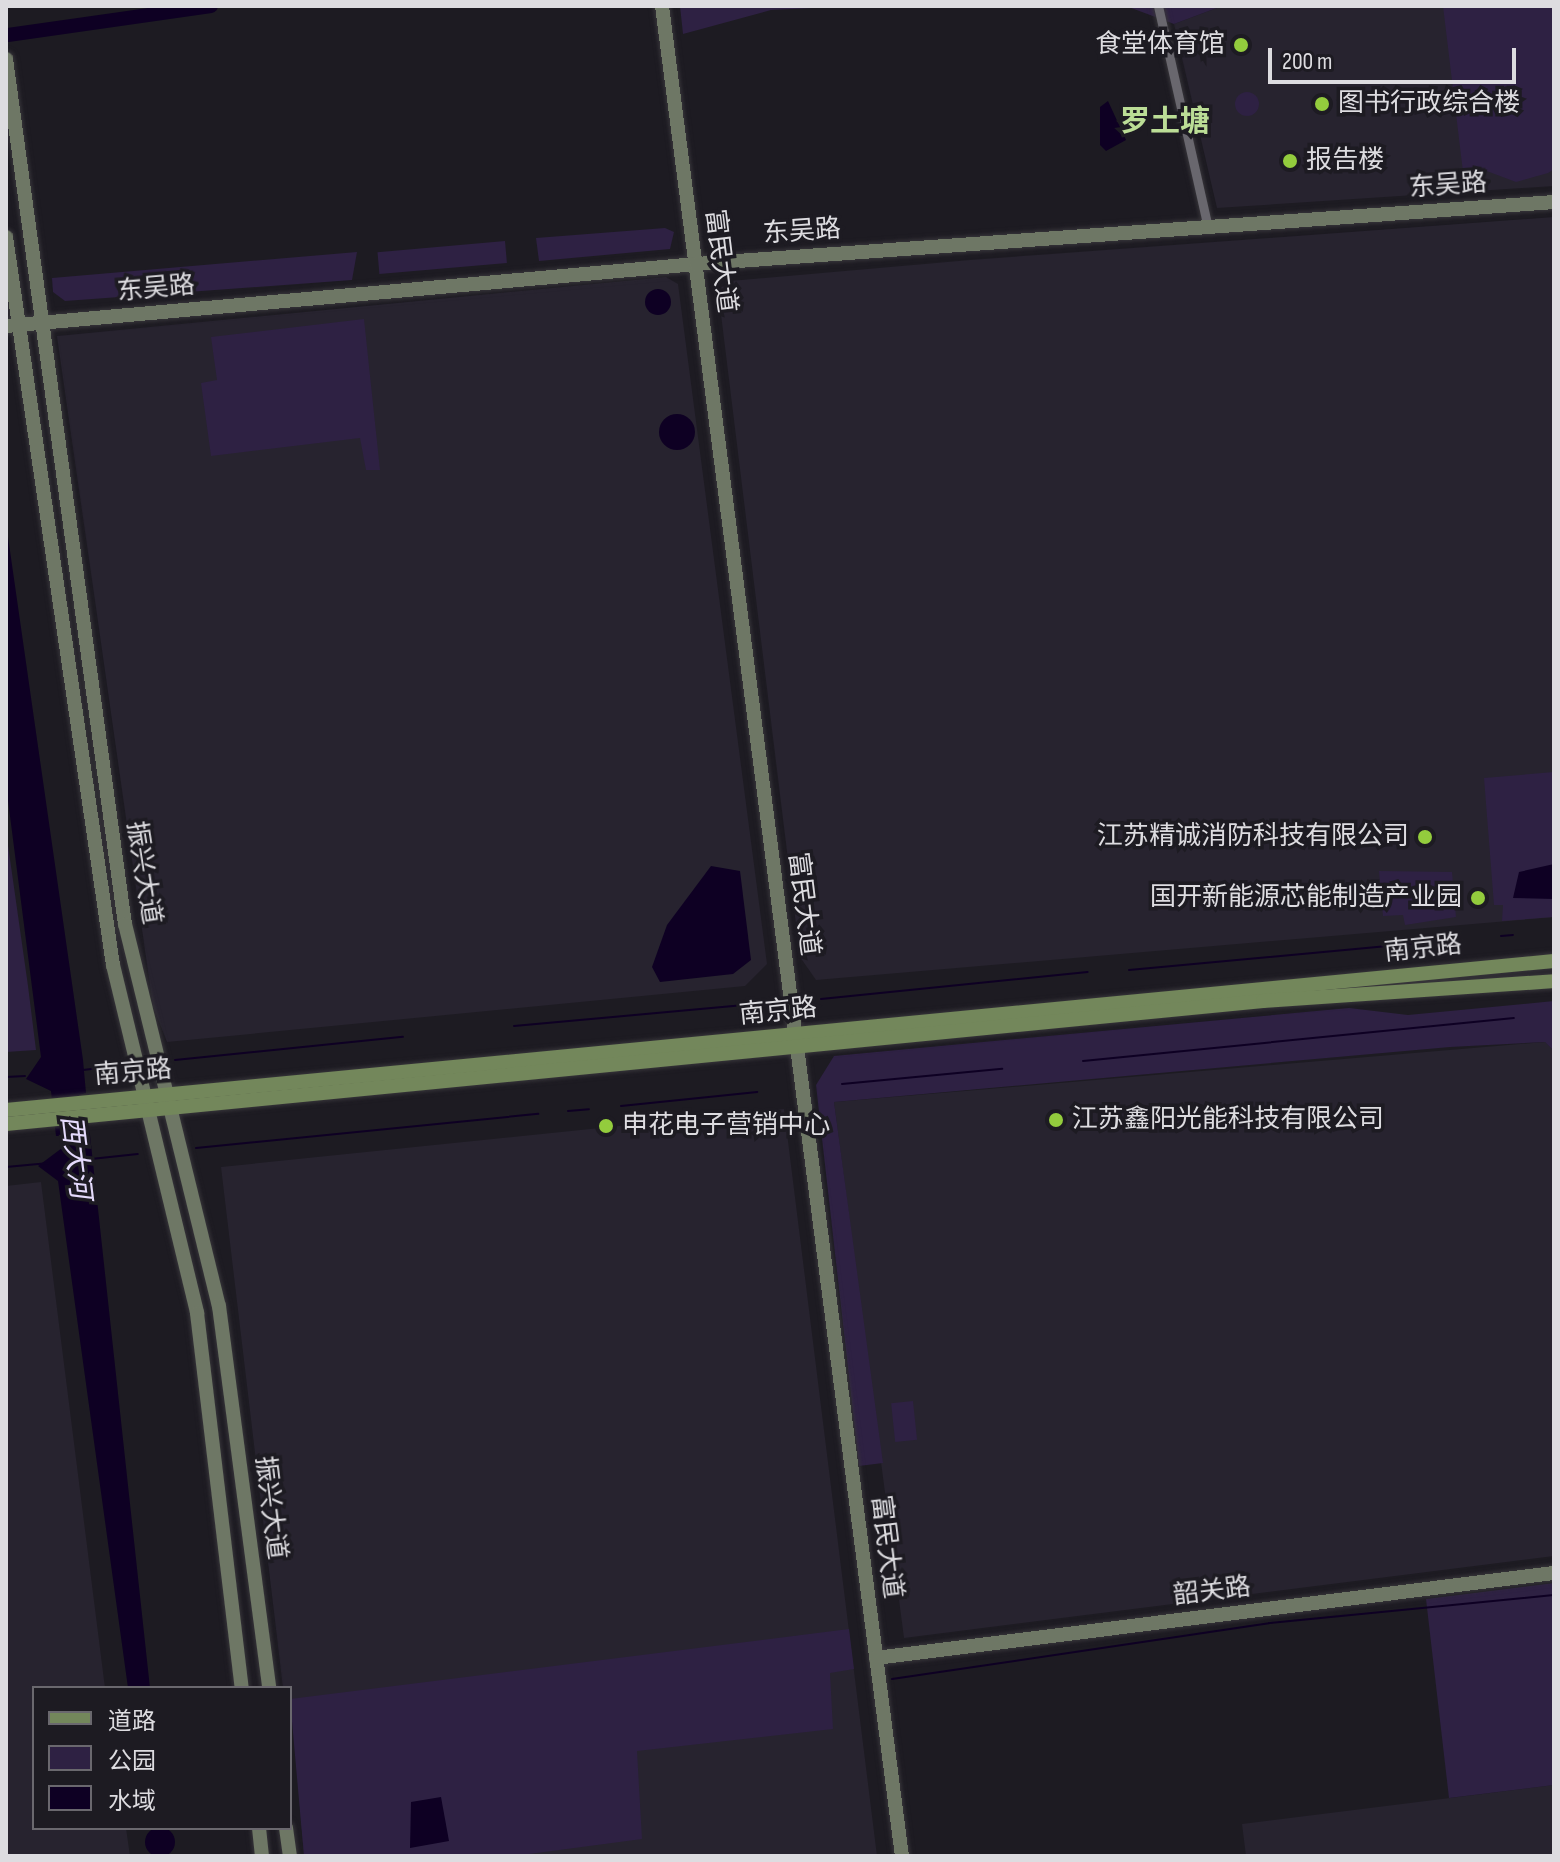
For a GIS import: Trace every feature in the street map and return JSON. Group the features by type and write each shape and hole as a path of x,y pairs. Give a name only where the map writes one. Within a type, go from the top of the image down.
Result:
{"main road":[{"name":"南京路","path":"6,1110 97,1116 172,1111 1554,961"},
{"name":"南京路","path":"6,1124 94,1101 145,1096 1554,981"}],"street":[{"name":"富民大道","path":"662,6 902,1856"},
{"path":"1158,6 1208,227"},
{"name":"振兴大道","path":"6,59 37,323 125,924 219,1306 269,1686"},
{"name":"东吴路","path":"12,325 696,264 1554,202"},
{"name":"振兴大道","path":"6,237 12,325 100,893 197,1313 242,1686"},
{"name":"韶关路","path":"876,1658 1554,1573"},
{"path":"259,1830 262,1856"},
{"path":"286,1830 290,1856"}],"shaded area":[{"path":"1222,6 1554,6 1554,186 1217,208 1174,24"},
{"path":"1554,217 1554,917 816,980 800,957 718,290 730,281 970,260"},
{"path":"666,277 678,284 767,964 745,986 167,1042 153,1006 57,336"},
{"path":"1545,1042 1554,1051 1554,1556 904,1638 834,1102"},
{"path":"784,1109 877,1856 304,1856 292,1686 283,1686 221,1167"},
{"path":"41,1182 105,1686 32,1686 32,1830 126,1830 130,1856 6,1856 6,1186"},
{"path":"1554,1785 1554,1856 1246,1856 1242,1824"}],"green space":[{"path":"680,6 855,6 771,10 683,34"},
{"path":"1126,6 1222,6 1174,24"},
{"path":"1443,6 1554,6 1554,169 1548,173 1516,182 1476,167 1463,172"},
{"path":"1247,92 1256,95 1259,104 1256,113 1247,116 1238,113 1235,104 1238,95"},
{"path":"665,228 674,232 670,249 539,261 536,238"},
{"path":"505,241 507,263 379,274 377,252"},
{"path":"357,252 352,280 65,301 53,292 52,278"},
{"path":"364,319 380,470 366,470 360,438 211,456 201,383 217,380 211,337"},
{"path":"1554,772 1554,917 1502,921 1503,905 1494,905 1484,778"},
{"path":"6,831 28,986 36,1050 6,1052"},
{"path":"1379,871 1452,872 1456,917 1405,925 1403,915 1383,916"},
{"path":"1554,1001 1554,1051 1545,1042 1450,1047 834,1102 883,1463 859,1466 816,1085 834,1056 1349,1008 1408,1015"},
{"path":"913,1401 917,1440 895,1442 891,1403"},
{"path":"1554,1583 1554,1785 1449,1798 1426,1599"},
{"path":"849,1629 854,1669 830,1673 833,1729 637,1751 642,1839 514,1856 304,1856 292,1699"}],"water":[{"path":"1108,101 1126,140 1106,151 1100,145 1100,107"},
{"path":"658,289 667,293 671,302 667,311 658,315 649,311 645,302 649,293"},
{"path":"677,414 690,419 695,432 690,445 677,450 664,445 659,432 664,419"},
{"name":"西大河","path":"6,523 83,1060 86,1093 79,1095 90,1135 150,1686 128,1686 58,1181 38,1166 78,1136 56,1136 51,1091 26,1079 41,1057 6,785"},
{"path":"1554,864 1554,899 1513,898 1519,872"},
{"path":"711,866 740,871 751,960 733,974 660,982 652,967 667,925"},
{"path":"441,1797 449,1841 410,1848 411,1802"},
{"path":"153,1830 167,1830 173,1836 173,1848 160,1857 150,1852 145,1842"}],"waterway":[{"path":"8,35 211,6"},
{"path":"1501,936 1513,935"},
{"path":"1129,970 1444,941"},
{"path":"821,999 1088,972"},
{"path":"514,1026 744,1005"},
{"path":"1083,1061 1514,1018"},
{"path":"175,1060 403,1037"},
{"path":"83,1070 118,1066"},
{"path":"842,1084 1002,1069"},
{"path":"6,1077 25,1076"},
{"path":"621,1106 757,1092"},
{"path":"568,1111 589,1109"},
{"path":"196,1148 538,1114"},
{"name":"西大河","path":"91,1159 138,1154"},
{"name":"西大河","path":"6,1167 49,1163"},
{"path":"892,1679 1269,1623 1554,1595"}],"place":[{"name":"食堂体育馆","path":"1241,45"},
{"name":"图书行政综合楼","path":"1322,104"},
{"name":"报告楼","path":"1290,161"},
{"name":"江苏精诚消防科技有限公司","path":"1425,837"},
{"name":"国开新能源芯能制造产业园","path":"1478,898"},
{"name":"江苏鑫阳光能科技有限公司","path":"1056,1120"},
{"name":"申花电子营销中心","path":"606,1126"}],"district":[{"name":"罗土塘","path":"1165,122"}]}
